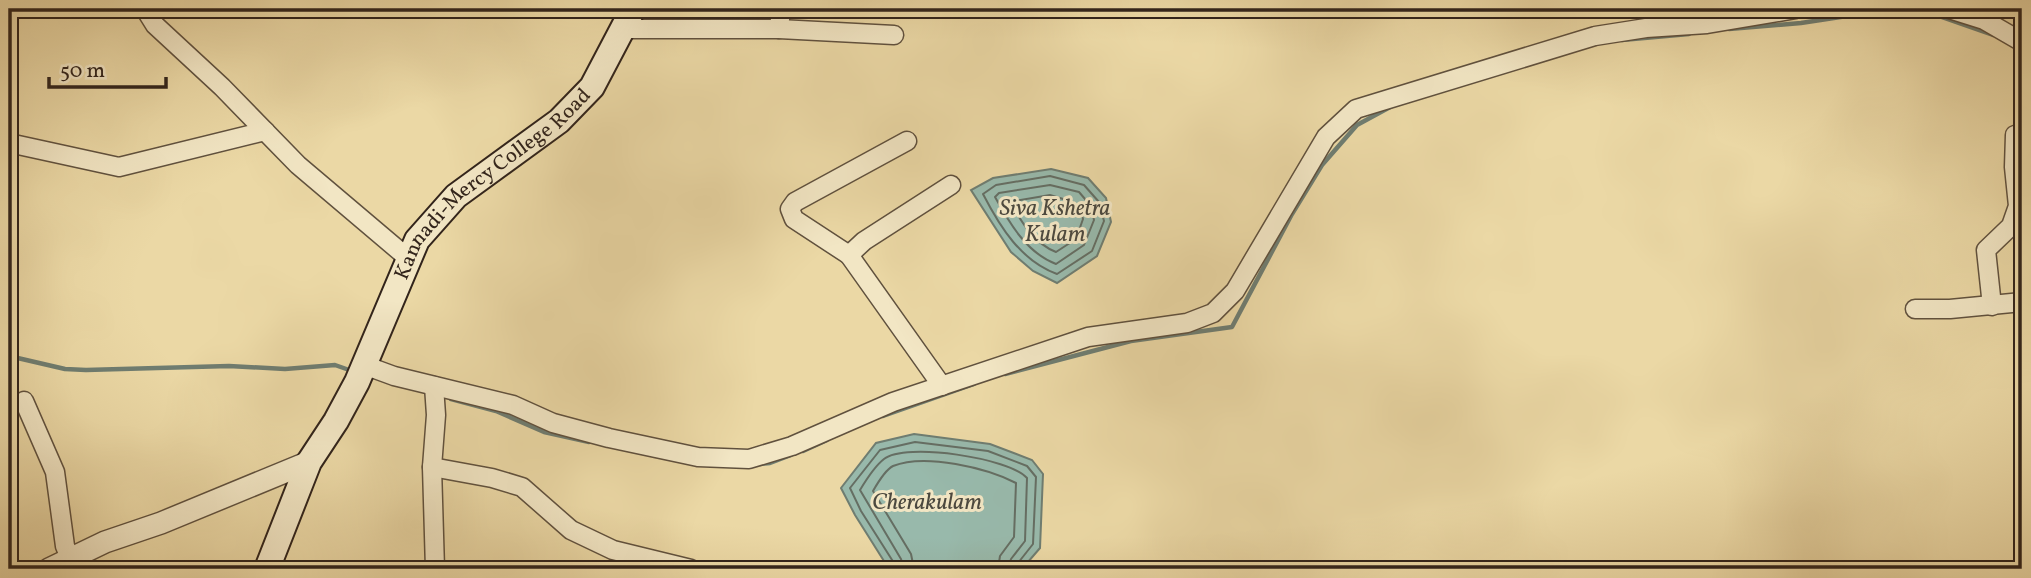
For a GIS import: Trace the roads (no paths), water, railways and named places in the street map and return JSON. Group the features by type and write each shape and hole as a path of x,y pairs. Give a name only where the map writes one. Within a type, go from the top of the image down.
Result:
{"main road":[{"name":"Kannadi-Mercy College Road","path":"267,569 309,462 336,421 360,374 417,240 456,196 559,121 592,87 628,19"}],"street":[{"path":"145,9 155,24 222,87 298,165 409,260"},
{"path":"779,29 781,9"},
{"path":"360,374 394,376 435,393 513,405 553,423 698,457 748,459 793,446 860,415 1088,337 1186,323 1213,313 1235,291 1326,137 1356,109 1595,36 1707,24 1796,9"},
{"path":"1949,9 1984,20 2022,42"},
{"path":"628,19 894,35"},
{"path":"9,143 119,167 265,131"},
{"path":"1992,306 1986,250 2011,226 2018,206 2014,167 2015,135 2022,133"},
{"path":"907,141 795,202 790,209 794,219 849,255 943,386"},
{"path":"849,255 864,241 951,184"},
{"path":"1915,309 1950,309 2022,302"},
{"path":"435,393 432,467 435,569"},
{"path":"24,401 55,472 65,546 70,558"},
{"path":"49,569 105,542 160,523 309,462"},
{"path":"432,467 492,478 522,487 571,530 613,550 691,569"}],"water":[{"name":"Siva Kshetra Kulam","path":"1051,169 1088,178 1106,198 1111,222 1097,256 1057,283 1033,271 1011,252 971,190 993,178"},
{"name":"Cherakulam","path":"914,434 990,444 1032,460 1043,474 1040,548 1022,569 889,569 841,488 876,443"}],"waterway":[{"path":"1729,29 1801,23 1893,9"},
{"path":"1899,9 1933,14 1993,35"},
{"path":"1622,40 1689,34"},
{"path":"1005,374 1131,341 1232,327 1292,214 1322,165 1357,125 1392,106"},
{"path":"9,356 65,369 86,370 229,366 285,369 335,365 352,371"},
{"path":"883,416 974,384"},
{"path":"451,399 496,411 544,432 589,442"},
{"path":"803,451 827,440"},
{"path":"760,464 791,455"}]}
